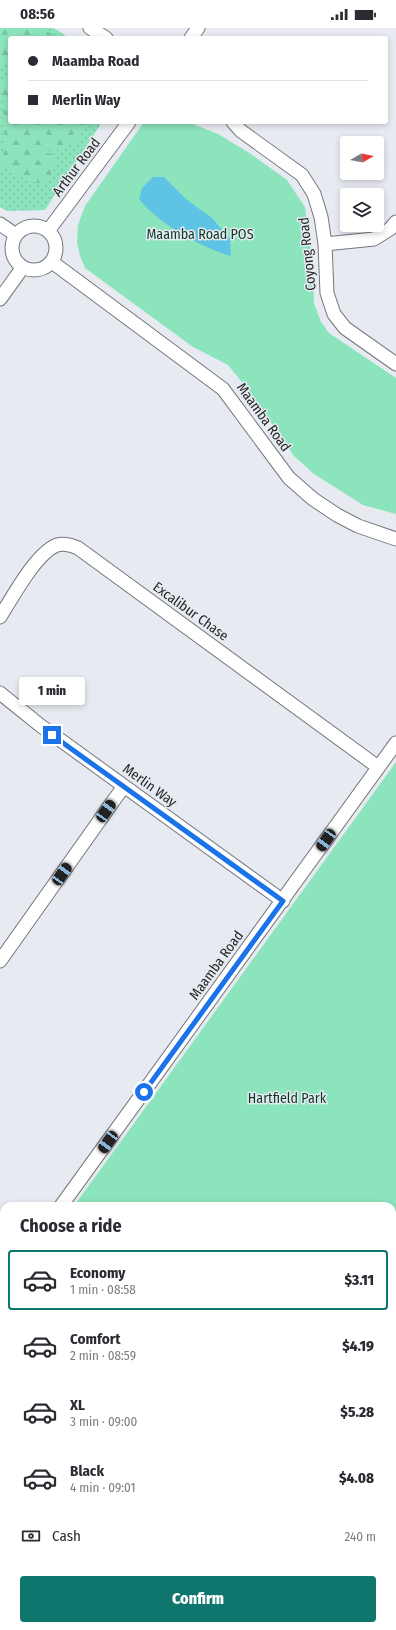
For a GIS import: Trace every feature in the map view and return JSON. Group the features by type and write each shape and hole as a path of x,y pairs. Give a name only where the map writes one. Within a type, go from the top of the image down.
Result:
{"street":[{"path":"90,28 103,36"},
{"name":"Arthur Road","path":"48,231 128,124"},
{"name":"Coyong Road","path":"235,124 241,131 302,175 314,194 321,217 325,244 327,293 334,314 345,328 396,364"},
{"path":"325,244 374,239 390,229 396,222"},
{"path":"0,224 16,235"},
{"path":"35,226 48,231 53,236 55,242 55,256 52,262 42,269 35,270 23,267 17,262 14,256 13,242 16,235 21,230 35,226"},
{"name":"Maamba Road","path":"52,262 223,389 290,478 314,499 337,516 358,526 396,539"},
{"path":"0,299 23,267"},
{"name":"Excalibur Chase","path":"0,617 39,559 47,550 58,545 68,544 78,548 378,767"},
{"name":"Merlin Way","path":"0,693 41,726 283,901"},
{"name":"Maamba Road","path":"64,1202 396,743"},
{"path":"0,961 124,786"}],"green space":[{"path":"0,28 54,28 66,36 8,36 8,124 101,124 45,210 7,211 0,207"},
{"path":"0,28 41,28 55,36 8,36 8,65 0,64"},
{"path":"8,77 8,124 85,124 78,140 64,149 44,150 40,152 52,154 59,161 45,184 27,181 13,171 0,166 0,161 5,150 3,103 0,80 3,81"},
{"name":"Maamba Road POS","path":"143,124 193,124 218,134 251,154 287,180 305,207 312,257 314,303 321,322 329,333 396,378 396,514 363,505 314,474 294,456 246,387 228,365 193,347 85,268 80,256 77,242 78,225 85,206"},
{"name":"Hartfield Park","path":"396,762 396,1202 77,1202"}],"water":[{"path":"153,177 164,177 187,200 212,218 230,239 231,256 206,247 181,234 147,208 139,199 142,188"}],"route":[{"path":"52,735 283,901 144,1092"}]}
